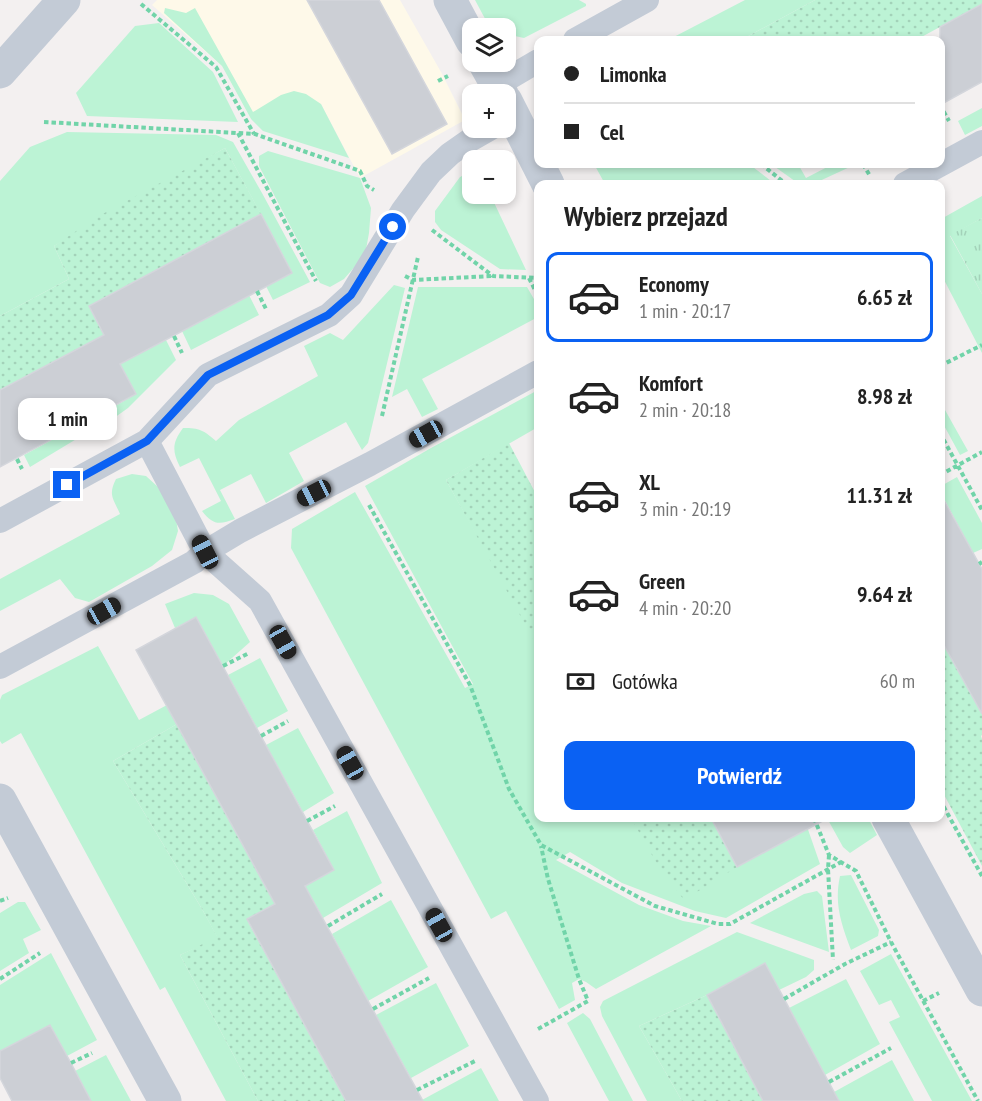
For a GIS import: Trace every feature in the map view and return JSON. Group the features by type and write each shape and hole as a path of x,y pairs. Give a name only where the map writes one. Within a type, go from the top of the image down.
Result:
{"street":[{"path":"0,72 64,0"},
{"path":"450,0 462,22"},
{"path":"516,128 534,160"},
{"path":"0,800 165,1101"},
{"path":"890,822 982,990"}],"lane":[{"path":"582,36 647,0"},
{"path":"516,84 534,65"},
{"path":"0,521 147,441 208,375 328,315 351,295 403,210 431,172 472,138"},
{"path":"945,162 982,142"},
{"path":"912,180 934,168"},
{"path":"0,667 194,562 205,552 240,531 370,464 534,374"},
{"path":"147,441 205,552 260,601 537,1101"}],"path":[{"path":"141,4 216,67 255,134"},
{"path":"44,122 255,134 360,171 367,186 493,276 534,278"},
{"path":"238,133 318,285"},
{"path":"766,168 781,180"},
{"path":"424,225 370,464 360,489 470,686 509,789 541,845 548,879 588,1001"},
{"path":"529,278 534,288"},
{"path":"257,291 270,314"},
{"path":"174,336 185,359"},
{"path":"945,364 982,345"},
{"path":"945,442 982,510"},
{"path":"945,472 982,452"},
{"path":"223,666 251,652"},
{"path":"261,736 297,716"},
{"path":"307,821 336,805"},
{"path":"945,809 982,876"},
{"path":"816,822 829,855 833,960"},
{"path":"541,845 655,906 718,924 730,924 842,862"},
{"path":"829,855 856,871 891,942 978,1101"},
{"path":"328,926 391,889"},
{"path":"784,999 845,964 891,942"},
{"path":"0,979 44,951"},
{"path":"373,1009 437,973"},
{"path":"829,1082 891,1048"},
{"path":"71,1063 98,1050"},
{"path":"417,1090 481,1058"}],"shaded area":[{"path":"157,0 400,0 441,72 462,114 462,122 360,178 321,104 251,119 222,66 152,5"}],"green space":[{"path":"475,0 579,0 586,4 524,38 516,36 516,18 485,18"},
{"path":"745,0 815,0 748,36 676,36"},
{"path":"815,0 982,0 982,4 923,36 748,36"},
{"path":"165,8 186,13 195,8 253,112 281,95 294,91 306,94 321,104 349,158 263,131 251,119 222,66 164,13"},
{"path":"159,23 213,72 238,122 87,116 76,93 135,26"},
{"path":"982,108 982,126 965,135 958,121"},
{"path":"67,132 216,135 233,142 310,282 273,300 266,286 292,272 225,148 54,246 69,279 0,316 0,181 30,147"},
{"path":"225,148 261,214 89,306 104,335 0,390 0,316 69,279 54,246 97,217"},
{"path":"268,151 360,178 371,208 365,255 344,279 330,287 320,283 259,166 259,156"},
{"path":"596,168 754,168 770,180 603,180"},
{"path":"777,168 800,168 806,178 825,168 848,168 822,180 793,180"},
{"path":"462,176 462,204 495,204 526,270 500,269 441,230 435,222 435,211"},
{"path":"982,196 982,218 950,236 982,294 982,353 945,282 945,217"},
{"path":"982,218 982,294 950,235"},
{"path":"394,285 405,288 368,443 362,450 346,422 289,453 304,481 266,503 251,474 220,490 235,519 220,523 210,519 202,511 221,501 199,458 180,467 174,447 183,428 201,430 216,441 239,420 318,376 304,346 330,333 343,340"},
{"path":"418,287 527,287 534,299 534,319 422,379 438,409 422,417 407,389 392,397"},
{"path":"249,295 259,315 191,350 182,331"},
{"path":"166,340 176,360 128,408 114,418 110,409 136,394 120,364"},
{"path":"534,392 534,429 446,480 534,637 534,822 641,822 737,867 796,834 790,822 805,822 820,864 726,918 695,911 622,883 570,852 556,860 639,905 683,921 711,926 596,989 579,979 572,983 575,1000 559,1009 506,911 491,919 291,548 292,529 355,492 465,688 473,684 365,486"},
{"path":"945,410 968,451 960,455 945,427"},
{"path":"94,417 98,426 30,467 24,455"},
{"path":"509,443 534,490 534,641 446,480"},
{"path":"132,474 146,476 158,487 176,519 178,531 172,550 152,566 89,602 75,598 60,579 0,611 0,579 120,514 112,497 112,489 116,479"},
{"path":"957,477 982,523 982,549 973,553 945,500 945,484"},
{"path":"194,593 213,595 229,604 250,642 223,666 196,617 175,628 165,604"},
{"path":"98,646 139,720 167,705 177,724 113,761 218,938 180,955 258,1101 226,1101 165,987 160,990 21,733 2,744 0,741 2,695"},
{"path":"945,647 982,714 982,866 945,797"},
{"path":"260,658 288,711 257,728 228,675"},
{"path":"177,724 275,904 247,920 346,1101 258,1101 180,955 217,937 113,761"},
{"path":"298,728 334,793 303,812 266,745"},
{"path":"347,811 382,883 323,918 305,886 334,870 313,830"},
{"path":"633,822 713,822 737,867 684,900 657,864"},
{"path":"829,822 870,822 877,835 850,853 843,847"},
{"path":"851,875 879,930 878,936 851,950 838,905 838,886 840,876"},
{"path":"817,891 822,896 829,952 750,923 804,894"},
{"path":"391,900 428,967 368,1001 332,934"},
{"path":"18,902 25,902 41,930 23,939 29,953 0,971 0,913"},
{"path":"737,932 814,960 814,970 806,977 779,990 765,964 707,995 639,1026 682,1101 647,1101 602,1016 600,1007 603,1001"},
{"path":"51,953 97,1040 67,1056 50,1025 0,1051 0,985"},
{"path":"891,954 972,1101 932,1101 889,1022 900,1017 891,1000 879,1005 860,971"},
{"path":"846,979 880,1044 825,1075 789,1008"},
{"path":"436,983 469,1046 411,1078 376,1015"},
{"path":"707,995 763,1101 682,1101 639,1026"},
{"path":"583,1013 590,1019 633,1101 609,1101 567,1023"},
{"path":"106,1055 131,1101 91,1101 75,1071"},
{"path":"892,1060 914,1101 839,1101 834,1092"},
{"path":"481,1068 499,1101 422,1101 422,1100"}],"building":[{"path":"307,0 379,0 447,124 392,154"},
{"path":"982,4 982,82 945,102 945,36 940,36 940,27"},
{"path":"261,214 292,273 120,364 136,394 0,467 0,390 104,335 89,306"},
{"path":"945,502 982,569 982,714 945,647"},
{"path":"196,617 334,870 305,886 423,1101 346,1101 247,919 275,904 136,650"},
{"path":"713,822 821,822 737,867"},
{"path":"765,963 839,1101 763,1101 707,995"},
{"path":"50,1025 91,1101 12,1101 0,1078 0,1051"}],"route":[{"path":"67,485 147,441 208,375 328,315 351,295 393,227"}]}
